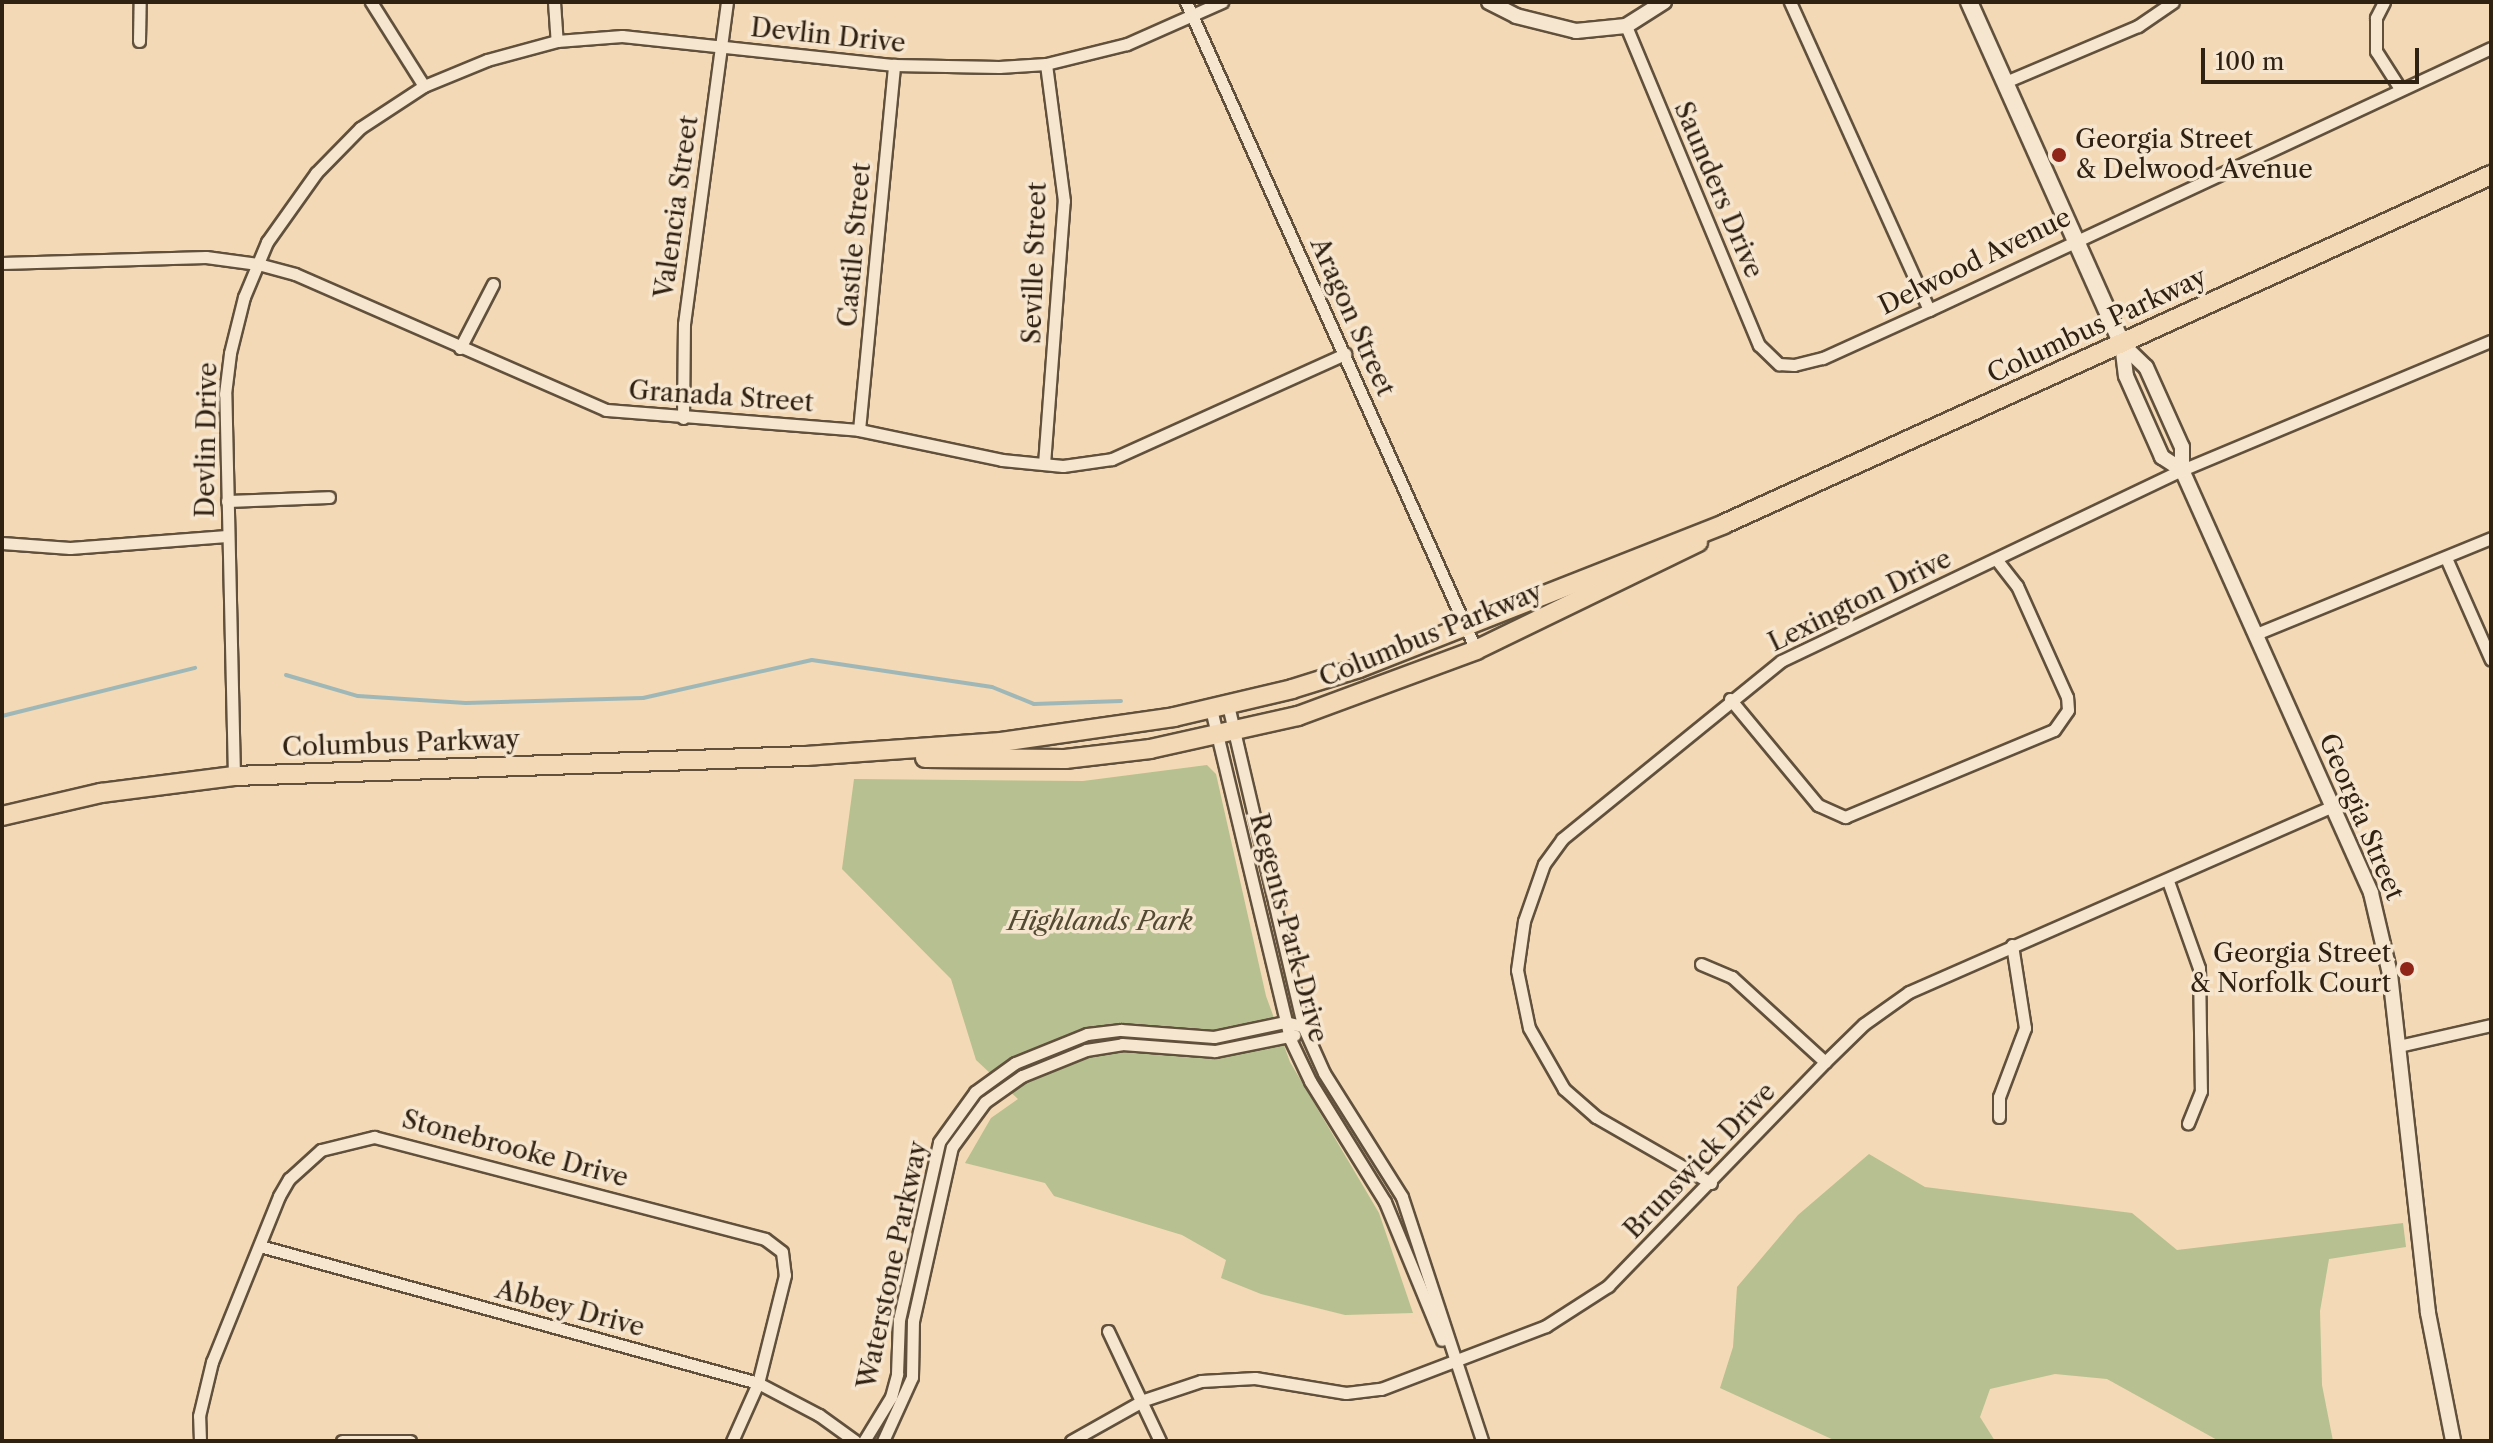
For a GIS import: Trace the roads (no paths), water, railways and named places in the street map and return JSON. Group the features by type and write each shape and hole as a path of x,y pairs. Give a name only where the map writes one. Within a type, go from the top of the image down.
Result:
{"main road":[{"name":"Georgia Street","path":"1969,2 2122,344"},
{"name":"Columbus Parkway","path":"2,816 101,793 234,776 806,756 1001,742 1219,707 1359,668 1724,524 2491,175"},
{"name":"Columbus Parkway","path":"806,756 1065,759 1225,734 1391,685 1476,650 1667,559 1724,524"}],"street":[{"path":"139,41 140,2"},
{"path":"371,2 424,86"},
{"path":"554,2 557,41"},
{"name":"Valencia Street","path":"683,418 684,324 727,2"},
{"name":"Aragon Street","path":"1186,2 1476,650"},
{"name":"Devlin Drive","path":"234,776 225,394 244,297 258,264 287,211 316,173 360,128 424,86 487,60 557,41 622,36 948,69 1046,64 1127,44 1222,2"},
{"path":"1489,2 1516,16 1576,31 1626,26 1664,2"},
{"path":"1790,2 1929,310"},
{"path":"2003,83 2138,26 2173,2"},
{"path":"2384,2 2376,18 2376,51 2399,87"},
{"name":"Saunders Drive","path":"1626,26 1759,345 1779,364"},
{"name":"Delwood Avenue","path":"1779,364 1823,358 2399,87 2491,48"},
{"name":"Seville Street","path":"1044,464 1064,201 1046,64"},
{"name":"Castile Street","path":"859,430 894,65"},
{"name":"Granada Street","path":"2,263 206,257 258,264 295,274 606,410 859,430 1044,464 1112,459 1345,354"},
{"path":"460,348 493,284"},
{"name":"Lexington Drive","path":"1711,1183 1607,1124 1564,1089 1529,1028 1517,970 1534,888 1562,839 1730,699 1781,661 2182,470 2491,341"},
{"name":"Georgia Street","path":"2122,344 2126,376 2162,457 2182,470"},
{"name":"Georgia Street","path":"2122,344 2146,367 2182,447 2182,470 2371,893 2382,931 2399,1046 2430,1328 2453,1441"},
{"path":"227,501 329,497"},
{"path":"2,543 70,548 227,536"},
{"path":"2256,634 2491,538"},
{"path":"2446,558 2491,660"},
{"path":"1730,699 1818,805 1845,817 2054,730 2068,710 2067,697 2017,586 1996,559"},
{"name":"Regents Park Drive","path":"1219,707 1290,1039 1385,1202 1426,1311 1454,1362"},
{"name":"Regents Park Drive","path":"1225,734 1303,1026 1324,1073 1402,1197 1482,1441"},
{"name":"Brunswick Drive","path":"1071,1441 1144,1400 1201,1381 1232,1377 1346,1393 1381,1389 1546,1326 1578,1307 1641,1255 1825,1062 1864,1024 1909,992 2333,806"},
{"path":"2168,881 2199,968 2201,1091 2188,1124"},
{"path":"1999,1117 1999,1097 2025,1028 2012,945"},
{"path":"1701,964 1732,977 1825,1062"},
{"name":"Waterstone Parkway","path":"864,1441 891,1397 897,1374 899,1320 939,1142 975,1092 1015,1063 1087,1034 1121,1030 1214,1037 1285,1022 1303,1026"},
{"path":"2399,1046 2491,1025"},
{"path":"1290,1039 1303,1026"},
{"name":"Waterstone Parkway","path":"883,1441 912,1377 913,1321 952,1147 985,1102 1022,1076 1086,1050 1122,1044 1215,1051 1290,1039"},
{"name":"Stonebrooke Drive","path":"200,1441 204,1387 279,1196 303,1164 338,1143 374,1137 750,1235 782,1252 786,1264 758,1383 732,1441"},
{"name":"Abbey Drive","path":"260,1246 758,1383 819,1415 855,1441"},
{"path":"1108,1331 1144,1400 1160,1441"},
{"path":"342,1441 410,1441"}],"waterway":[{"path":"286,675 358,696 466,703 643,698 812,660 992,687 1034,704 1121,701"},
{"path":"2,716 195,668"}],"place":[{"name":"Georgia Street & Delwood Avenue","path":"2059,155"},
{"name":"Georgia Street & Norfolk Court","path":"2407,969"}],"park label":[{"name":"Highlands Park","path":"1100,922"}]}
